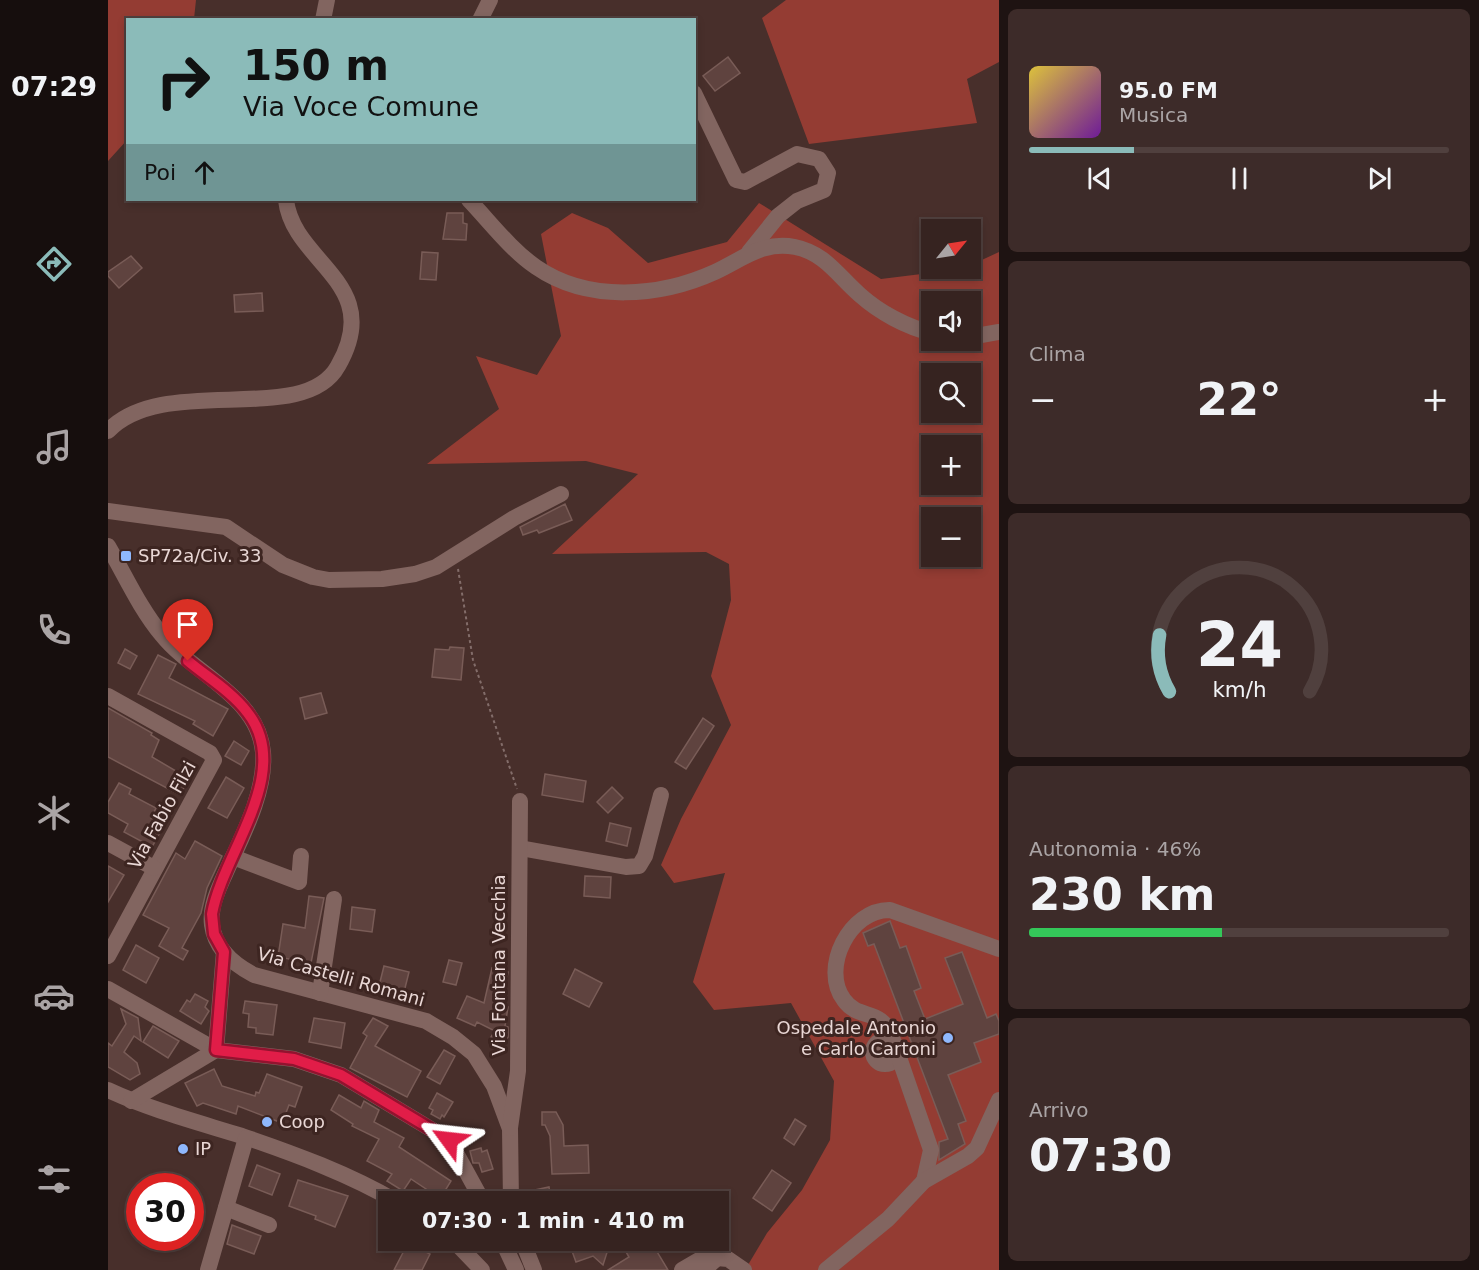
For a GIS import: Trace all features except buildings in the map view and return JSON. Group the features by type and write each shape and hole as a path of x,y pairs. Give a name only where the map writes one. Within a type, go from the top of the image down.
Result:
{"street":[{"path":"323,18 327,0"},
{"path":"481,18 490,0"},
{"path":"696,97 736,180 745,182 797,154 819,159 828,173 824,190 797,201 778,216 749,252"},
{"path":"108,431 128,415 158,404 290,396 320,385 335,372 349,341 351,312 342,288 295,225 285,201"},
{"path":"470,201 534,266 554,279 587,289 622,292 671,287 705,276 749,252 778,245 798,248 821,257 873,305 921,330"},
{"path":"981,335 999,332"},
{"path":"108,511 226,527 241,534 283,565 298,573 324,579 382,579 415,574 456,556 514,518 561,494"},
{"name":"Via Castelli Romani","path":"108,546 163,637 242,705 258,730 263,760 259,789 212,914 214,934 224,952 243,969 254,975 426,1021 453,1037 474,1054 494,1086 510,1129 511,1191"},
{"name":"Via Fabio Filzi","path":"108,696 214,757 214,763 154,868 108,956"},
{"path":"520,848 634,867 644,859 661,795"},
{"name":"Via Fontana Vecchia","path":"510,1129 518,1071 520,801"},
{"path":"108,843 154,868"},
{"path":"233,857 299,882 301,856"},
{"path":"320,993 334,899"},
{"path":"924,1181 931,1150 888,1025 873,1015 854,1010 838,992 837,964 840,950 854,925 870,914 890,910 999,949"},
{"path":"216,1050 224,952"},
{"path":"108,989 216,1050 294,1059 341,1075 449,1140 477,1191"},
{"path":"131,1101 216,1050"},
{"path":"108,1090 131,1101 246,1138 339,1172 378,1192"},
{"path":"826,1270 888,1219 924,1181 968,1156 977,1148 999,1100"},
{"path":"208,1270 246,1138"},
{"path":"226,1208 269,1225"},
{"path":"464,1251 482,1270"},
{"path":"507,1251 516,1270"},
{"path":"524,1251 527,1270"},
{"path":"526,1251 534,1270"},
{"path":"682,1270 706,1256 728,1259 744,1270"},
{"path":"704,1270 717,1258"}],"path":[{"path":"456,556 473,660 520,801"}],"shaded area":[{"path":"108,0 196,0 194,18 126,18 126,141 108,161"},
{"path":"786,0 999,0 999,62 967,79 977,123 809,144 762,18"},
{"path":"759,203 881,279 921,274 921,279 981,279 981,260 999,252 999,1270 745,1270 767,1233 802,1190 830,1140 834,1081 791,1003 714,1010 693,982 725,873 674,883 661,865 681,819 731,725 711,676 731,600 729,564 706,552 552,554 638,474 586,461 427,464 499,409 476,356 537,375 561,336 541,234 572,213 608,228 648,263 727,242"}],"place":[{"name":"SP72a/Civ. 33","path":"126,556"},
{"name":"Ospedale Antonio e Carlo Cartoni","path":"948,1038"},
{"name":"Coop","path":"267,1122"},
{"name":"IP","path":"183,1149"}],"route":[{"path":"188,661 242,705 255,723 263,751 263,770 259,789 225,874 212,914 214,934 224,952 216,1050 294,1059 341,1075 449,1140"}]}
